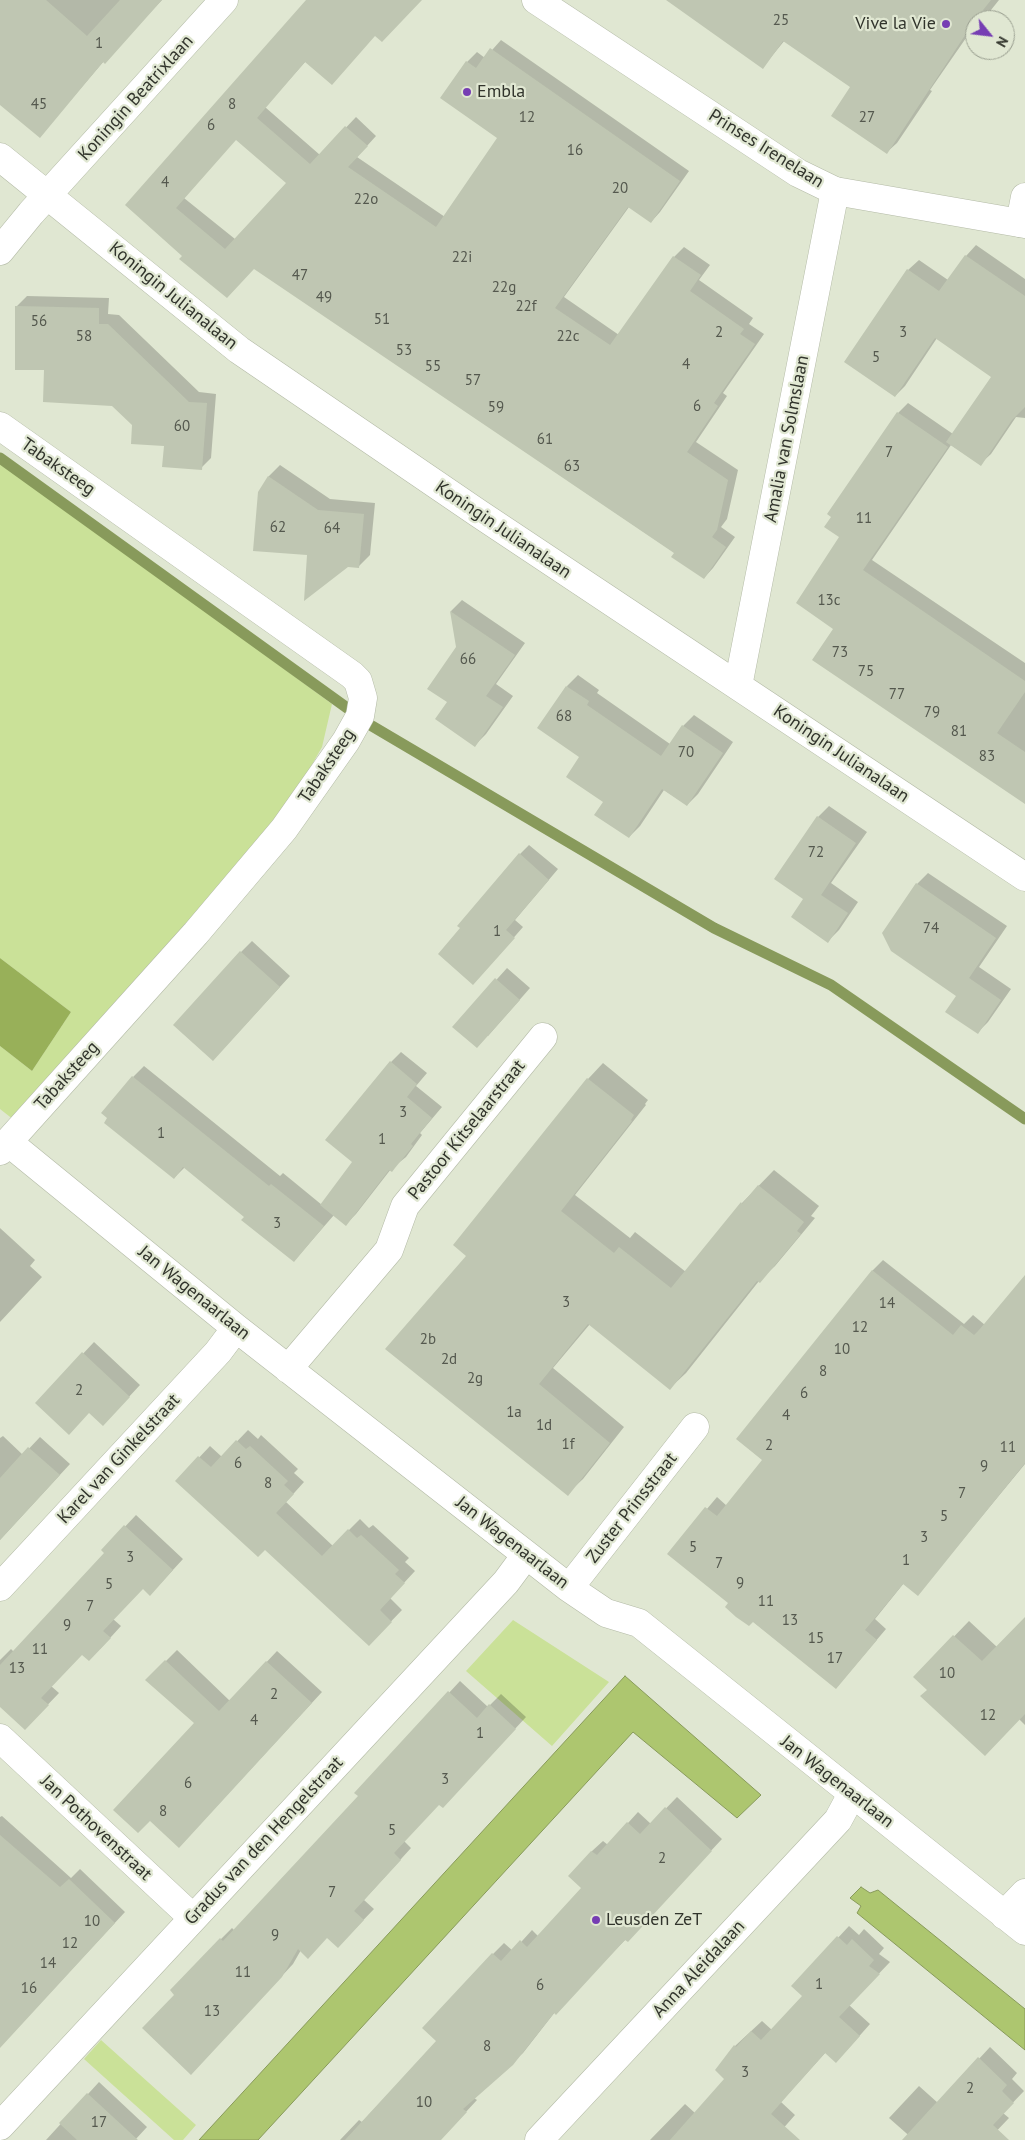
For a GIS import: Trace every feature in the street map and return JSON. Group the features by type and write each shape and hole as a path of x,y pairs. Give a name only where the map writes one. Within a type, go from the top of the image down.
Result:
{"street":[{"name":"Koningin Beatrixlaan","path":"48,195 224,0"},
{"name":"Prinses Irenelaan","path":"536,0 798,173 835,191 1023,214"},
{"name":"Koningin Julianalaan","path":"0,157 239,350 486,518 1025,877"},
{"name":"Amalia van Solmslaan","path":"738,686 835,191"},
{"path":"0,251 48,195"},
{"name":"Tabaksteeg","path":"0,426 352,675 358,681 363,698 360,716 346,741 284,829 196,933 4,1146"},
{"name":"Pastoor Kitselaarstraat","path":"288,1369 389,1250 405,1206 543,1036"},
{"name":"Jan Wagenaarlaan","path":"4,1146 569,1588 606,1613 638,1622 1014,1923"},
{"name":"Karel van Ginkelstraat","path":"0,1587 218,1352 236,1328"},
{"name":"Zuster Prinsstraat","path":"569,1588 695,1427"},
{"name":"Gradus van den Hengelstraat","path":"0,2126 506,1582 526,1554"},
{"name":"Jan Pothovenstraat","path":"0,1738 193,1918"},
{"name":"Anna Aleidalaan","path":"539,2140 838,1820 852,1794"},
{"path":"1014,1923 1025,1893"}],"shaded area":[{"path":"0,460 332,704 322,747 293,798 266,832 14,1120 0,1109 0,1046 32,1071 71,1012 0,958"},
{"path":"0,958 71,1012 32,1071 0,1046"},
{"path":"513,1620 609,1682 552,1746 466,1671"},
{"path":"625,1676 761,1795 737,1818 633,1732 258,2140 199,2140"},
{"path":"861,1887 870,1893 878,1890 1025,2009 1025,2050 857,1913 861,1906 850,1898"},
{"path":"101,2040 196,2125 183,2140 174,2140 84,2059"}],"building":[{"path":"0,0 46,0 87,36 120,0 162,0 105,64 103,62 40,138 0,105"},
{"path":"306,0 422,0 382,42 375,36 332,85 305,62 257,118 310,164 345,126 368,146 348,167 436,227 497,138 440,98 466,61 476,68 490,48 680,181 651,223 628,207 555,308 610,345 673,256 701,275 690,291 744,329 740,334 755,344 714,403 718,406 687,452 728,480 717,530 712,537 726,547 704,579 671,557 674,553 254,269 227,298 179,259 182,256 125,205","holes":["236,140 286,183 225,249 176,208"]},
{"path":"666,0 991,0 983,10 965,10 965,35 887,154 831,116 850,87 783,41 763,69"},
{"path":"965,255 1025,296 1025,407 1012,420 981,466 946,442 991,377 935,338 895,397 844,362 907,269 939,291"},
{"path":"15,306 99,308 99,324 108,324 189,402 207,403 202,470 162,467 164,446 131,444 132,425 112,406 43,402 44,370 15,370"},
{"path":"897,412 948,447 863,570 1025,681 1025,692 997,733 1025,752 1025,804 812,660 833,629 796,603 839,537 824,527 831,517 827,514"},
{"path":"268,476 318,510 364,514 359,568 348,567 304,601 307,555 253,551 258,492"},
{"path":"450,611 515,655 486,696 503,707 475,747 435,719 447,702 427,689 456,647"},
{"path":"566,686 589,701 587,705 661,756 682,725 723,753 687,806 662,789 629,838 594,815 603,802 566,777 579,757 537,728"},
{"path":"817,816 856,843 821,895 848,913 828,943 791,917 803,899 774,879"},
{"path":"519,853 549,880 506,930 515,938 473,985 438,954 460,928 457,926"},
{"path":"916,883 996,938 969,978 1001,1000 978,1034 945,1012 956,996 891,951 882,933"},
{"path":"240,951 280,987 213,1061 173,1025"},
{"path":"495,978 520,1000 477,1048 452,1027"},
{"path":"390,1061 417,1084 407,1097 432,1118 411,1144 413,1146 392,1172 389,1170 346,1226 320,1205 352,1162 325,1140"},
{"path":"132,1076 269,1186 271,1184 324,1226 294,1262 241,1220 244,1217 183,1167 174,1179 104,1123 107,1118 101,1113"},
{"path":"587,1078 634,1115 632,1121 561,1211 614,1253 619,1247 671,1288 741,1202 742,1204 758,1185 804,1222 797,1231 801,1234 760,1283 757,1281 670,1390 588,1324 539,1384 610,1443 568,1496 385,1349 466,1256 453,1245"},
{"path":"872,1270 953,1335 961,1325 974,1335 1025,1275 1025,1463 918,1596 903,1584 865,1630 877,1640 836,1689 753,1622 749,1626 736,1617 725,1607 728,1603 667,1554 705,1507 717,1516 762,1460 736,1439"},
{"path":"82,1352 130,1397 103,1426 89,1413 69,1435 35,1403"},
{"path":"236,1440 246,1449 250,1446 288,1481 284,1485 294,1494 276,1513 322,1556 348,1529 357,1538 361,1535 399,1570 395,1574 405,1583 380,1610 392,1622 369,1646 265,1550 258,1557 175,1481 198,1456 211,1467"},
{"path":"28,1447 60,1475 0,1540 0,1478"},
{"path":"124,1525 173,1570 150,1596 143,1589 103,1631 111,1638 89,1661 82,1655 41,1698 49,1705 25,1730 0,1707 0,1665 104,1553 101,1550"},
{"path":"1025,1617 1025,1714 985,1756 920,1696 927,1690 913,1677 953,1635 982,1661"},
{"path":"165,1660 219,1711 266,1661 312,1703 179,1848 150,1821 138,1833 113,1810 194,1723 145,1680"},
{"path":"448,1691 477,1718 489,1704 516,1729 443,1808 439,1805 394,1853 401,1860 354,1911 364,1920 338,1948 327,1938 308,1959 298,1949 282,1977 191,2075 142,2028 174,1995 170,1990 220,1938 223,1941 358,1796 354,1793"},
{"path":"665,1807 712,1851 628,1942 625,1940 556,2015 554,2013 513,2065 463,2109 467,2112 441,2140 345,2140 436,2041 422,2028 492,1953 501,1961 520,1940 527,1947 581,1888 568,1876 591,1851 597,1855 627,1822 640,1834"},
{"path":"0,1835 60,1887 69,1879 115,1923 0,2048"},
{"path":"837,1936 847,1945 852,1939 874,1960 869,1966 880,1974 839,2017 860,2036 836,2063 825,2053 771,2114 800,2140 670,2140 724,2079 715,2070 734,2045 736,2047 751,2031 761,2040 802,1996 791,1986"},
{"path":"978,2057 1007,2085 1002,2091 1014,2103 993,2125 1009,2140 902,2140"},
{"path":"87,2093 138,2140 77,2140 59,2123"}],"waterway":[{"path":"0,458 350,710"},
{"path":"372,726 714,928 831,985 1025,1119"}],"place":[{"name":"Vive la Vie","path":"946,24"},
{"name":"Embla","path":"467,92"},
{"name":"Leusden ZeT","path":"596,1920"}]}
